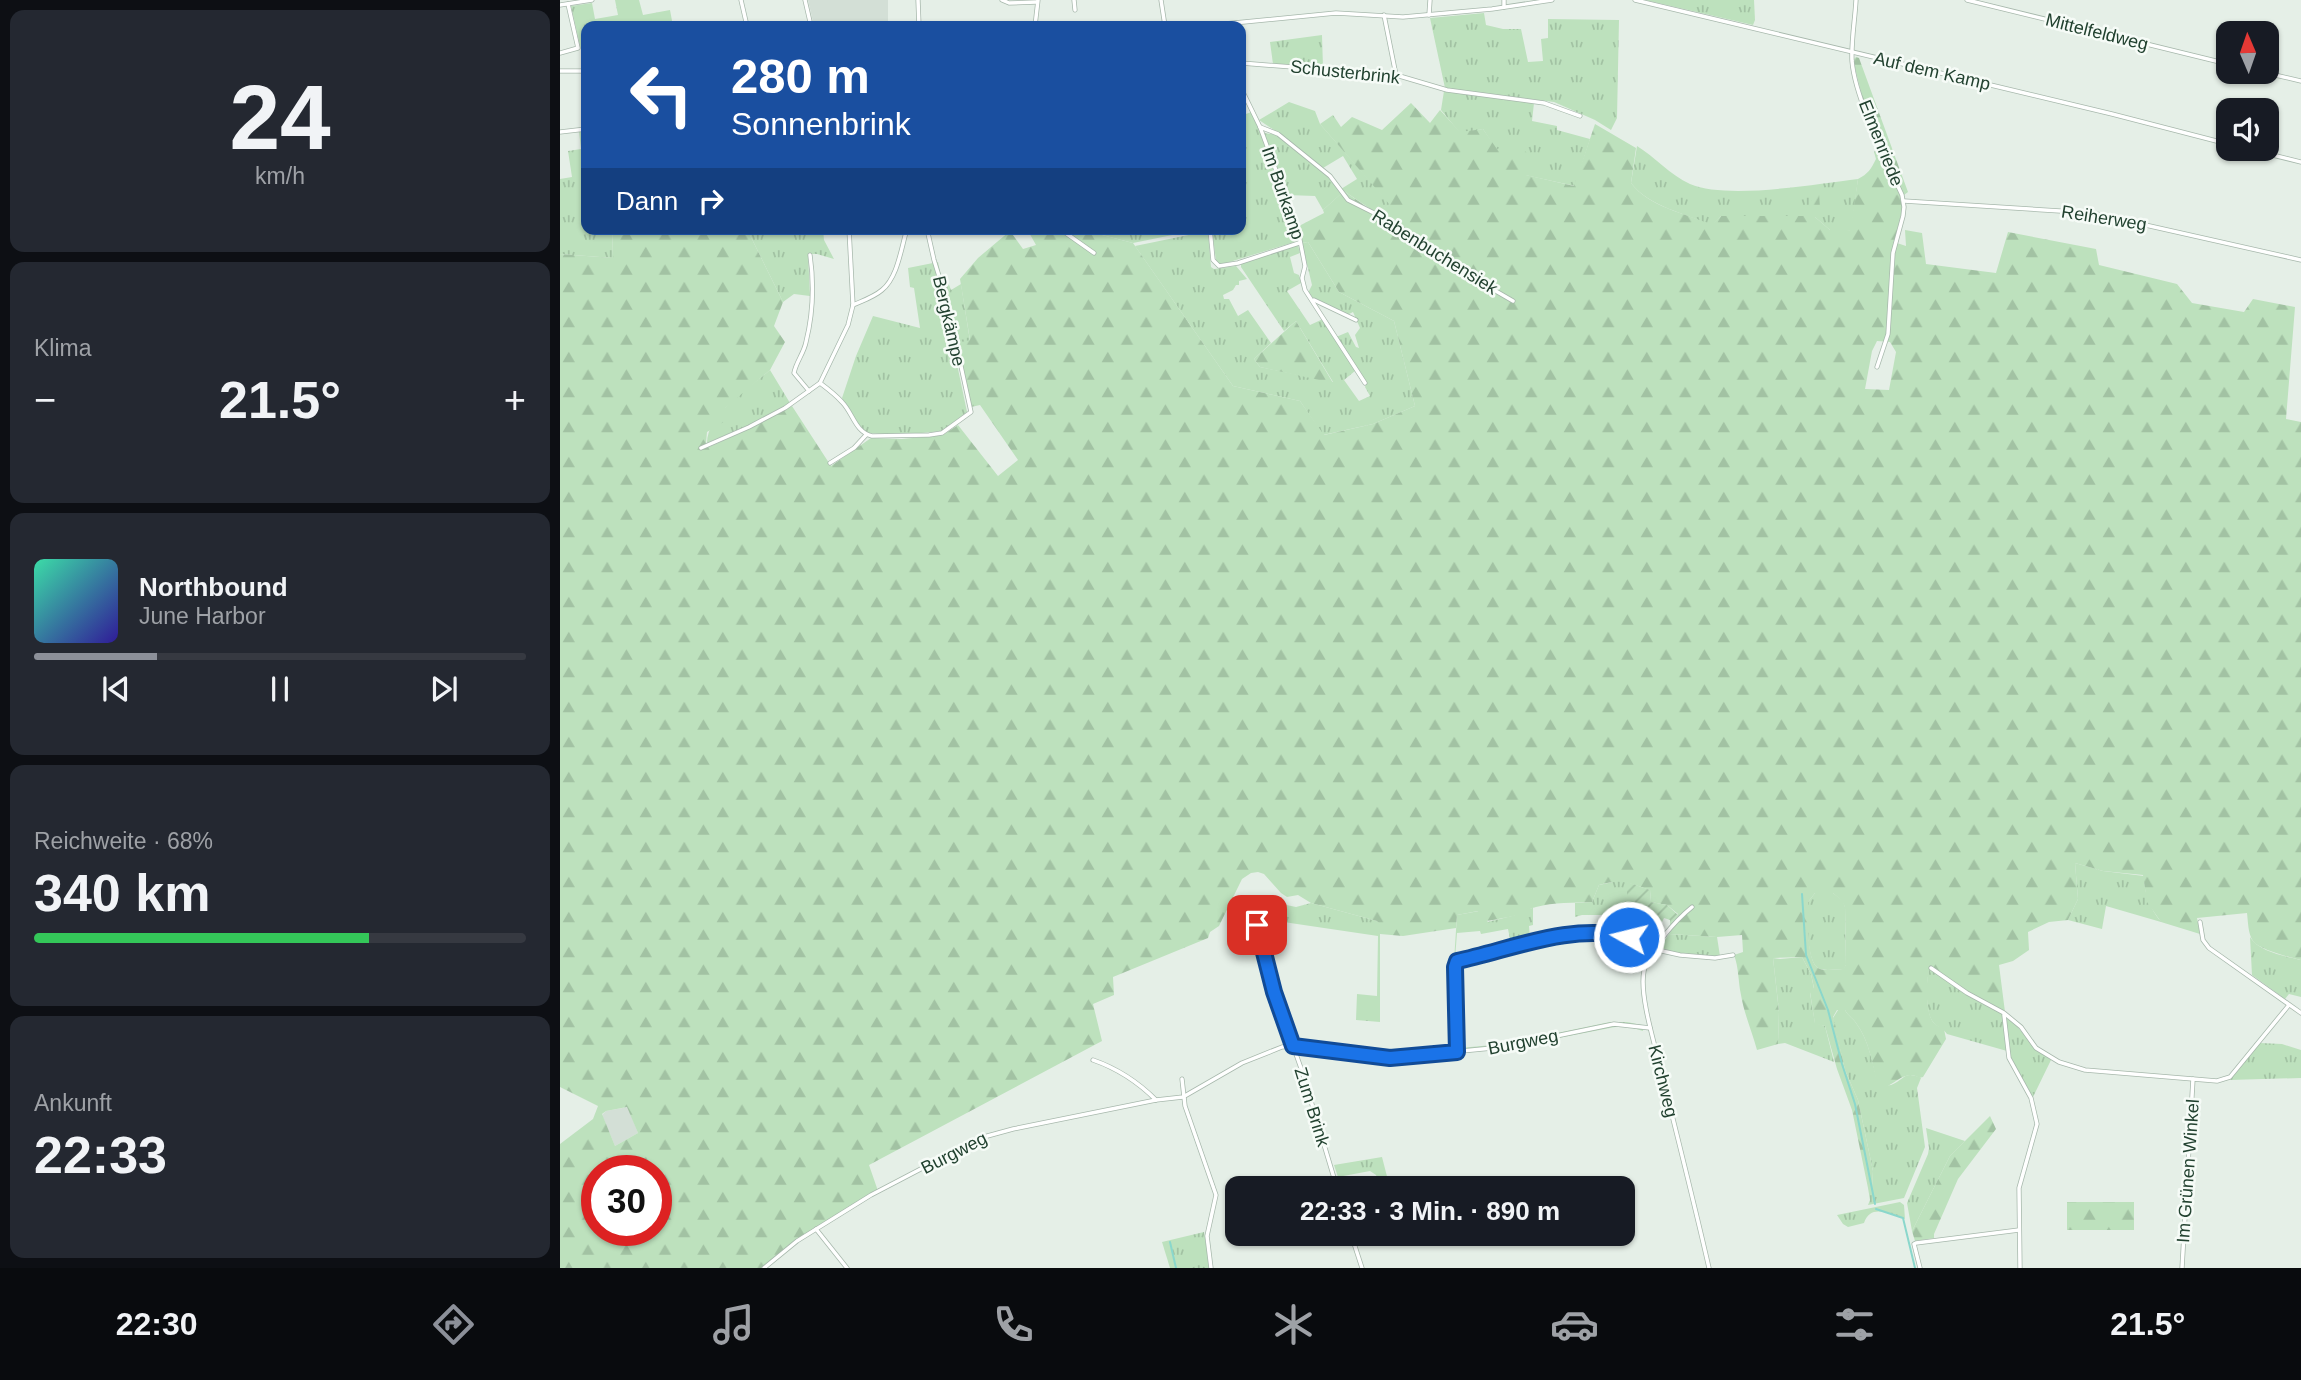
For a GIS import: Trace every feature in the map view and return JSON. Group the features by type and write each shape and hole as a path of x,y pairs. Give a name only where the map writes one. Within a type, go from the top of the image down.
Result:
{"street":[{"path":"560,5 592,0"},
{"path":"741,0 746,21"},
{"path":"805,0 810,21"},
{"path":"918,0 919,21"},
{"path":"1002,0 1009,3 1037,1 1035,21"},
{"path":"1074,0 1076,10"},
{"path":"1161,0 1164,21"},
{"path":"1429,15 1430,0"},
{"path":"1504,0 1504,7"},
{"path":"1246,22 1336,13 1403,17 1552,0"},
{"name":"Auf dem Kamp","path":"1635,0 2216,141"},
{"name":"Elmenriede","path":"1856,0 1852,60 1861,97 1904,201 1903,216 1893,253 1888,334 1877,368"},
{"name":"Mittelfeldweg","path":"1966,0 2216,61"},
{"path":"560,52 578,48 568,4"},
{"path":"1384,15 1396,75"},
{"name":"Schusterbrink","path":"1246,63 1396,75 1447,90 1545,103 1580,116"},
{"path":"560,71 581,71"},
{"path":"2279,76 2301,81"},
{"name":"Im Burkamp","path":"1246,99 1260,127 1298,230 1305,266 1302,282 1305,290 1365,383"},
{"name":"Rabenbuchensiek","path":"1260,127 1278,134 1330,176 1348,200 1391,222 1475,279 1513,301"},
{"path":"560,132 581,130"},
{"path":"2279,157 2301,162"},
{"name":"Reiherweg","path":"1904,201 2092,213 2301,260"},
{"path":"702,448 750,427 793,403 820,383 848,325 853,305 849,235"},
{"path":"853,305 886,287 899,260 905,235"},
{"name":"Bergkämpe","path":"866,435 942,433 971,412 964,391 947,302 929,235"},
{"path":"1068,235 1094,253"},
{"path":"1211,235 1214,263 1221,267 1300,243"},
{"path":"809,391 794,373 806,344 809,327 812,281 810,254"},
{"path":"1312,300 1356,320"},
{"path":"820,383 848,408 858,428 866,435 854,448 830,463"},
{"name":"Zum Brink","path":"1252,905 1274,992 1333,1176"},
{"name":"Kirchweg","path":"1692,907 1679,917 1647,961 1643,984 1650,1028 1709,1268"},
{"path":"2200,922 2203,940 2209,948 2301,1013"},
{"path":"1457,1052 1457,961 1475,959 1530,941 1599,932 1627,937 1680,955 1716,958 1733,955"},
{"path":"1931,968 1967,993 2004,1013 2021,1027 2036,1048 2059,1062 2076,1068 2193,1079"},
{"name":"Im Grünen Winkel","path":"2182,1268 2193,1079 2217,1081 2230,1077 2289,1005"},
{"path":"2004,1013 2010,1058 2031,1098 2037,1124 2019,1188 2020,1268"},
{"name":"Burgweg","path":"764,1268 797,1241 871,1195 980,1138 993,1133 1156,1100 1184,1097 1242,1063 1282,1047 1293,1046 1390,1058 1503,1046 1614,1024 1650,1028"},
{"path":"1093,1060 1114,1068 1156,1100"},
{"path":"1182,1079 1184,1097 1216,1195 1207,1236 1211,1268"},
{"path":"816,1229 847,1268"},
{"path":"1920,1268 1913,1248 1916,1242 2019,1230"},
{"path":"1355,1246 1362,1268"}],"shaded area":[{"path":"808,0 888,0 888,21 813,21"},
{"path":"628,1107 638,1133 615,1146 602,1115 606,1111"}],"green space":[{"path":"615,0 639,0 643,15 670,10 672,21 581,21 581,50 571,6 592,3 595,19 618,15"},
{"path":"1645,0 1754,0 1755,20 1753,25"},
{"path":"1484,13 1486,25 1521,29 1528,62 1543,61 1541,39 1548,38 1548,19 1619,20 1617,118 1611,130 1554,102 1445,88 1430,18"},
{"path":"1322,35 1323,68 1273,64 1270,42"},
{"path":"1856,57 1859,58 1908,192 1900,198 1903,207 1894,242 1906,246 1905,230 1922,233 1926,264 1996,273 2008,232 2096,249 2099,265 2177,284 2192,303 2244,312 2253,299 2295,307 2286,419 2301,422 2301,960 2275,953 2253,941 2247,913 2197,918 2200,934 2161,922 2147,902 2143,875 2103,871 2075,863 2078,899 2068,920 2049,922 2028,932 2029,950 2013,961 1999,965 2005,1012 1967,992 1930,967 1927,987 1929,1012 1934,1023 1944,1029 1946,1039 1923,1077 1910,1075 1884,1088 1877,1085 1864,1037 1845,1010 1837,1010 1833,1017 1845,1070 1858,1100 1873,1171 1872,1188 1868,1188 1852,1110 1825,1026 1815,1024 1810,992 1814,988 1811,974 1802,957 1773,958 1779,1012 1778,1044 1757,1050 1742,1002 1734,955 1743,952 1742,935 1717,937 1669,934 1673,928 1670,925 1678,914 1667,905 1651,902 1650,890 1625,882 1607,883 1599,885 1592,902 1543,905 1531,908 1526,913 1485,921 1482,921 1478,911 1457,915 1456,928 1403,936 1380,934 1377,921 1311,903 1298,895 1287,897 1264,874 1251,873 1242,879 1219,926 1210,932 1208,938 1113,977 1114,995 1093,1004 1102,1041 869,1165 878,1191 797,1240 761,1268 560,1268 560,1144 593,1119 598,1106 560,1087 560,254 613,258 612,235 750,235 783,302 774,326 785,342 770,370 725,408 727,420 707,432 706,443 709,447 792,406 831,466 871,438 902,439 943,435 958,425 998,476 1018,460 980,405 971,407 957,343 970,340 960,279 978,258 1005,235 1013,235 1023,249 1036,245 1030,235 1102,235 1133,243 1233,386 1300,401 1324,435 1373,424 1415,406 1394,321 1339,292 1308,242 1302,243 1299,226 1324,213 1323,210 1344,191 1374,212 1390,205 1320,124 1333,115 1341,127 1352,117 1382,130 1411,103 1430,123 1440,110 1460,132 1483,129 1497,149 1522,146 1533,163 1526,175 1574,186 1595,124 1636,148 1631,183 1647,198 1712,225 1721,216 1809,216 1809,205 1815,193 1819,192 1820,209 1815,217 1830,230 1838,227 1850,231 1858,179 1871,168 1876,159 1874,152 1882,144 1862,96 1853,60","holes":["1877,341 1890,342 1896,352 1889,390 1865,389 1872,351","1815,893 1833,893 1845,907 1846,965 1843,969 1822,970 1815,965 1810,949 1808,902","627,1107 638,1133 615,1146 602,1114"]},
{"path":"1444,91 1534,103 1532,121 1557,126 1557,130 1590,139 1575,186 1525,175 1496,149 1483,129 1460,133 1441,110"},
{"path":"1289,102 1315,111 1320,124 1391,205 1375,212 1341,189 1357,179 1343,156 1323,168 1259,120"},
{"path":"1251,112 1262,135 1299,236 1298,241 1218,264 1213,235 1246,235 1246,114"},
{"path":"1264,133 1278,135 1329,177 1342,193 1323,210 1315,196 1287,195"},
{"path":"1637,146 1683,180 1706,189 1749,191 1858,179 1851,231 1830,230 1815,217 1809,216 1721,216 1712,226 1658,204 1631,183"},
{"path":"581,149 581,235 612,235 613,258 560,254 560,179 572,177 568,151"},
{"path":"750,235 824,235 834,259 808,254 810,296 794,294 783,302"},
{"path":"1102,235 1172,235 1133,243"},
{"path":"1189,235 1208,235 1211,267 1214,269 1236,266 1247,279 1239,281 1239,285 1223,295 1224,299 1229,299 1238,316 1248,310 1271,343 1254,359 1260,367 1333,382 1296,321 1284,331 1241,267 1241,263 1298,245 1300,253 1290,257 1294,273 1299,275 1301,283 1287,291 1310,325 1323,319 1355,371 1344,380 1359,401 1370,396 1366,384 1336,337 1348,332 1359,348 1355,335 1360,328 1353,312 1347,315 1314,299 1308,293 1312,285 1302,243 1308,242 1339,292 1394,321 1415,406 1373,424 1323,435 1300,401 1233,386 1135,246"},
{"path":"938,262 941,276 945,274 951,290 961,284 970,341 953,345 967,412 942,431 902,435 866,433 842,398 856,356 873,316 920,328 908,268"},
{"path":"1296,321 1333,383 1260,367 1254,359"},
{"path":"770,370 790,403 707,443 714,421 722,411"},
{"path":"2075,863 2103,871 2144,876 2148,900 2161,922 2106,906 2102,929 2068,920 2078,899"},
{"path":"1622,880 1627,882 1627,915 1575,917 1575,903 1592,902 1599,885"},
{"path":"1627,882 1650,890 1651,902 1667,905 1678,915 1670,925 1670,920 1664,918 1662,922 1640,920 1639,915 1627,915"},
{"path":"1815,893 1833,893 1843,901 1844,969 1820,969 1812,958 1808,939 1808,902"},
{"path":"1277,903 1296,907 1311,903 1380,924 1380,1022 1356,1020 1357,994 1377,996 1378,936 1257,918 1253,905"},
{"path":"1533,907 1533,925 1529,926 1530,939 1511,944 1508,929 1481,934 1480,931 1457,933 1457,962 1515,946 1458,963 1456,968 1460,1048 1503,1044 1610,1022 1642,1025 1643,1031 1626,1026 1615,1027 1502,1049 1394,1060 1365,1057 1409,1057 1408,1054 1449,1050 1454,1047 1454,961 1457,915 1479,911 1488,922"},
{"path":"1577,934 1616,935 1614,939 1575,936 1540,940"},
{"path":"1669,934 1717,937 1720,956 1682,954 1660,947"},
{"path":"2250,937 2266,950 2301,960 2301,997 2289,994 2285,999 2252,975"},
{"path":"1802,957 1811,974 1814,989 1810,993 1815,1023 1825,1026 1834,1062 1785,1043 1778,1044 1779,1011 1773,958"},
{"path":"1929,969 1966,994 2003,1013 2007,1051 1947,1034 1935,1024 1927,1004"},
{"path":"1838,1010 1845,1010 1864,1037 1878,1085 1891,1085 1907,1075 1921,1078 1917,1088 1925,1147 1904,1198 1868,1205 1868,1188 1872,1187 1873,1171 1858,1100 1845,1070 1833,1018"},
{"path":"2006,1015 2051,1060 2033,1097 2010,1056"},
{"path":"2260,1043 2282,1044 2301,1050 2301,1078 2230,1080"},
{"path":"1990,1116 1996,1129 1958,1179 1934,1238 1915,1241 1912,1231 1950,1156"},
{"path":"1926,1128 1965,1141 1950,1156 1912,1231 1907,1203 1928,1154"},
{"path":"1382,1157 1387,1176 1376,1176 1370,1171 1338,1176 1334,1165"},
{"path":"1900,1202 1904,1205 1905,1219 1876,1212 1871,1213 1864,1223 1848,1227 1837,1215"},
{"path":"2067,1202 2134,1202 2134,1230 2067,1230"},
{"path":"1204,1232 1210,1268 1170,1268 1162,1242"}],"waterway":[{"path":"1802,894 1806,955 1828,1010 1855,1104 1875,1204"},
{"path":"1876,1209 1903,1218 1915,1268"},
{"path":"1170,1242 1176,1268"}],"route":[{"path":"1257,925 1274,992 1293,1046 1390,1058 1457,1052 1457,961 1475,959 1530,941 1586,933 1599,932 1629,937"}]}
